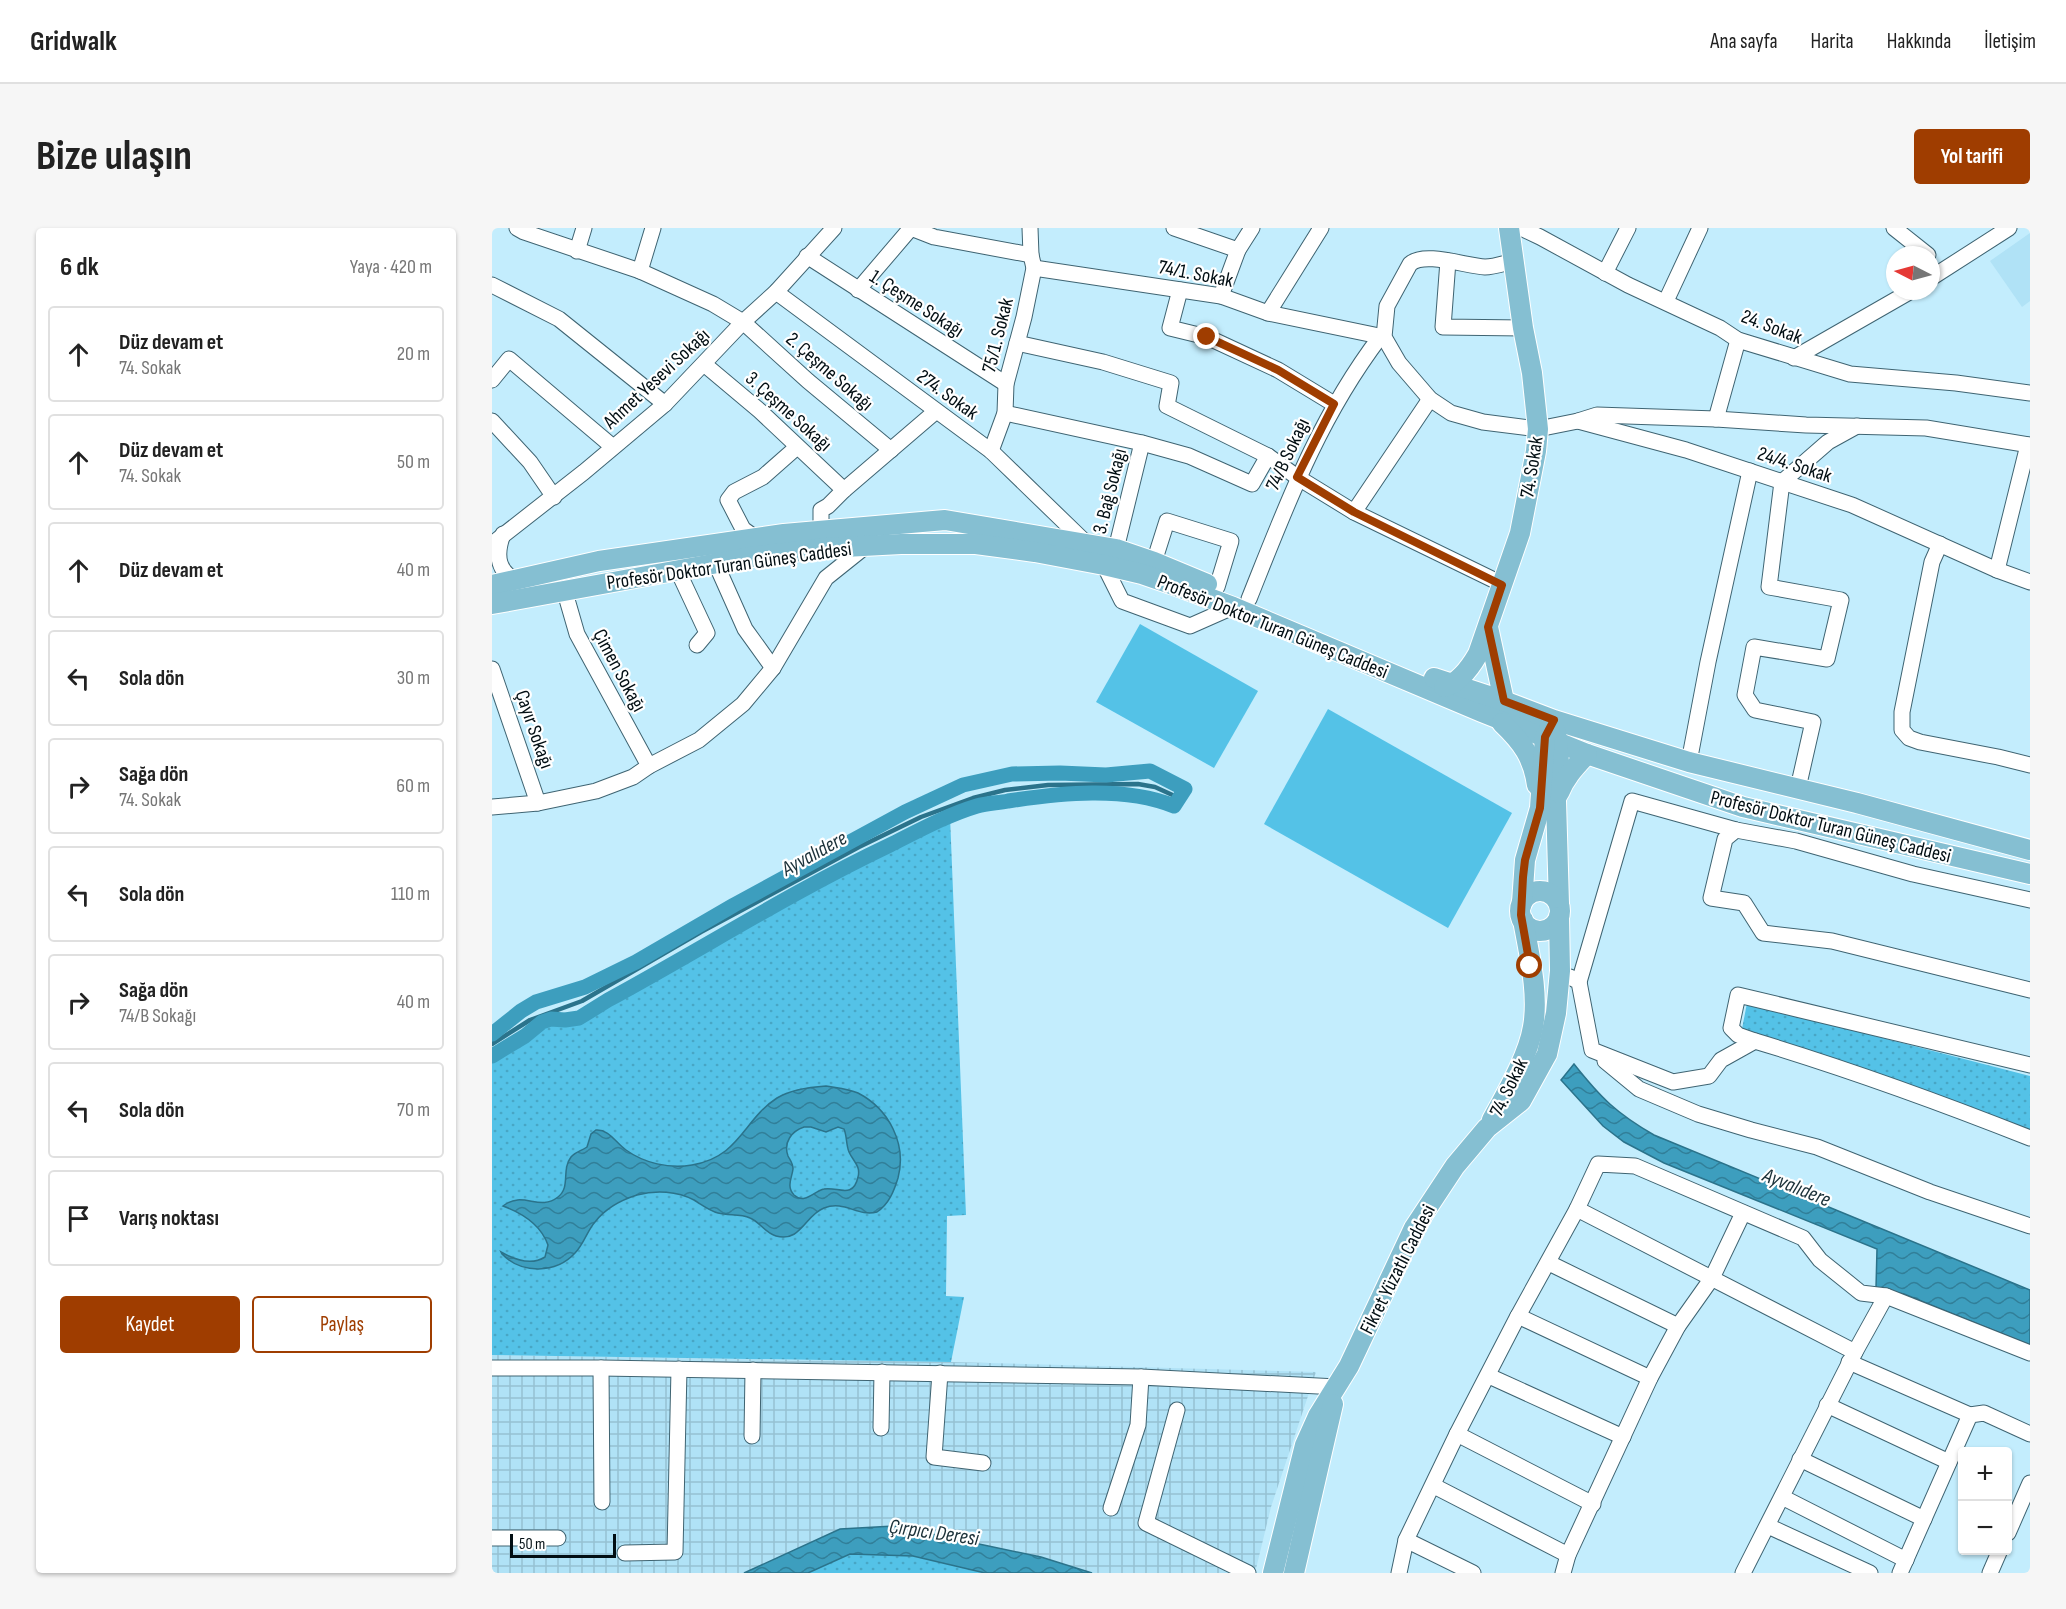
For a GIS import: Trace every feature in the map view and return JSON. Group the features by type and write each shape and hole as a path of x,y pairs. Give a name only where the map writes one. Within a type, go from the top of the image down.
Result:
{"main road":[{"name":"74. Sokak","path":"1452,685 1471,666 1488,627 1520,533 1536,451 1538,429 1532,373 1509,228"},
{"name":"Profesör Doktor Turan Güneş Caddesi","path":"492,604 716,564 825,539 945,520 1116,549 1217,587 1241,603 1430,690 1500,709"},
{"name":"Profesör Doktor Turan Güneş Caddesi","path":"492,585 599,561 757,539 825,539 866,546 976,544 1104,565 1241,603 1452,685 1552,733 1587,754 1743,807 2030,874"},
{"path":"1488,627 1500,709 1529,755 1535,776 1548,805"},
{"path":"1430,690 1452,685"},
{"name":"Profesör Doktor Turan Güneş Caddesi","path":"1552,733 1798,788 2030,850"},
{"path":"1548,805 1552,733"},
{"path":"1548,805 1587,754"},
{"name":"74. Sokak","path":"1488,1128 1521,1101 1547,1054 1556,1013 1560,971 1559,911 1548,805"},
{"name":"74. Sokak","path":"1488,1128 1520,1066 1533,1028 1535,999 1523,912 1525,860 1548,805"},
{"path":"1544,891 1556,898 1559,911 1551,927 1539,931 1532,929 1523,912 1531,893 1544,891"},
{"name":"Fikret Yüzatlı Caddesi","path":"1337,1387 1414,1228 1455,1166 1488,1128"},
{"path":"1273,1573 1305,1445 1318,1416 1337,1387"},
{"path":"1294,1573 1337,1387"}],"street":[{"name":"2. Çeşme Sokağı","path":"517,228 640,272 713,304 743,322 808,381 891,450"},
{"path":"577,250 585,228"},
{"path":"640,272 653,228"},
{"name":"Ahmet Yesevi Sokağı","path":"495,540 554,497 665,404 743,322 776,292 834,228"},
{"name":"74/1. Sokak","path":"858,290 911,228 934,237 1032,261 1221,296 1269,314 1382,337"},
{"name":"75/1. Sokak","path":"991,451 1005,413 1006,384 1017,343 1032,261 1029,228"},
{"path":"1221,296 1238,250 1252,228"},
{"path":"1269,314 1321,228"},
{"name":"24. Sokak","path":"1521,228 1543,232 1605,273 1720,328 1738,340 1850,374 2030,393"},
{"path":"1605,273 1628,228"},
{"path":"1666,301 1700,228"},
{"path":"1894,228 1917,246"},
{"path":"1940,272 2009,228"},
{"path":"1182,229 1238,250"},
{"name":"1. Çeşme Sokağı","path":"807,256 1006,384"},
{"path":"1514,261 1487,267 1448,261 1414,260 1387,306 1382,337 1399,363 1430,399 1451,413 1484,422 1538,429"},
{"path":"1448,261 1443,327 1523,327"},
{"path":"1940,265 1945,269"},
{"path":"492,285 559,319 665,404"},
{"path":"1180,290 1170,328 1207,337 1227,346 1278,370 1334,404"},
{"name":"274. Sokak","path":"776,292 935,412 991,451 1085,542"},
{"path":"1794,358 1895,300"},
{"name":"74/B Sokağı","path":"1241,603 1297,477 1334,404 1356,368 1382,337"},
{"path":"1716,419 1738,340"},
{"path":"1017,343 1103,363 1171,383 1167,406 1268,456 1354,512 1502,585"},
{"path":"492,380 509,359 614,447"},
{"name":"3. Çeşme Sokağı","path":"704,364 760,411 844,490"},
{"path":"1354,512 1430,399"},
{"path":"826,578 825,539 821,510 935,412"},
{"path":"1005,413 1142,443 1189,456 1252,484 1268,456"},
{"path":"1578,422 1597,415 1926,428 2029,445 1997,570"},
{"path":"492,421 530,462 554,497"},
{"name":"24/4. Sokak","path":"1538,429 1578,422 1686,450 1852,505 1997,570 2030,582"},
{"path":"1798,788 1813,722 1755,710 1745,695 1754,647 1827,659 1841,600 1769,587 1782,482 1828,442 1857,426"},
{"name":"3. Bağ Sokağı","path":"1116,549 1142,443"},
{"path":"757,539 743,529 728,500 743,485 763,477 797,447"},
{"path":"1689,762 1708,662 1750,471"},
{"path":"1154,562 1167,521 1231,541 1217,587"},
{"path":"495,540 502,569 517,581 556,591"},
{"path":"1940,544 1932,562 1925,596 1902,712 1902,730 1909,738 1920,742 2030,765"},
{"path":"492,807 538,803 596,791 633,777 699,740 743,704 773,668 826,578 866,546"},
{"path":"716,564 745,629 773,668"},
{"path":"1104,565 1122,601 1190,626 1241,603"},
{"path":"678,571 707,633 697,645"},
{"name":"Çimen Sokağı","path":"556,591 649,766"},
{"name":"Çayır Sokağı","path":"492,669 538,803"},
{"path":"2030,900 1913,874 1796,841 1736,830 1632,801 1578,982 1592,1050 1639,1089 1698,1114 1817,1147 1930,1192 2030,1226"},
{"path":"1736,830 1725,839 1711,898 1744,903 1763,933 1832,941 2030,990"},
{"path":"1560,971 1578,982"},
{"path":"2030,1065 1738,995 1731,1028 1738,1035 1920,1095 2030,1138"},
{"path":"1592,1050 1674,1082 1709,1076 1721,1060 1755,1041"},
{"path":"1399,1573 1406,1540 1434,1486 1457,1434 1518,1316 1549,1263 1598,1164 1635,1166 1803,1238 1820,1260 1862,1293 1886,1296 2030,1353"},
{"path":"1577,1209 1712,1278 1852,1357 1970,1415 1984,1413 2030,1434"},
{"path":"1563,1573 1568,1555 1650,1378 1678,1326 1712,1278 1743,1213"},
{"path":"1549,1263 1678,1326"},
{"path":"1743,1573 1827,1405 1886,1296"},
{"path":"1518,1316 1650,1378"},
{"path":"492,1368 1141,1377 1337,1387"},
{"path":"601,1368 602,1502"},
{"path":"625,1553 675,1552 679,1369"},
{"path":"752,1436 753,1370"},
{"path":"881,1428 882,1372"},
{"path":"940,1373 934,1457 983,1463"},
{"path":"1489,1376 1623,1437"},
{"path":"1111,1508 1138,1425 1141,1377"},
{"path":"1827,1405 1949,1462"},
{"path":"1177,1410 1146,1523 1248,1573"},
{"path":"1782,1497 1903,1566 1970,1415"},
{"path":"1457,1434 1593,1504"},
{"path":"1800,1460 1924,1519"},
{"path":"2012,1522 2030,1483"},
{"path":"1434,1486 1568,1555"},
{"path":"1768,1526 1870,1573"},
{"path":"492,1538 558,1538"},
{"path":"1406,1540 1473,1573"},
{"path":"1990,1573 1998,1555"}],"shaded area":[{"path":"2030,233 2030,301 2022,307 1990,261"},
{"path":"1140,624 1258,691 1214,768 1096,702"},
{"path":"1328,709 1512,813 1448,928 1264,824"},
{"path":"950,816 966,1215 947,1216 946,1296 964,1297 951,1362 492,1355 492,1056 525,1036 542,1022 551,1019 579,1018 841,868"},
{"path":"1747,1003 2030,1076 2030,1140 1741,1034"},
{"path":"492,1355 951,1362 1316,1372 1271,1507 1255,1573 1092,1573 1041,1557 894,1526 840,1529 744,1573 492,1573"},
{"path":"850,1554 913,1556 985,1573 808,1573"}],"water":[{"path":"1574,1064 1610,1104 1654,1135 2030,1290 2030,1345 1904,1294 1876,1288 1877,1249 1664,1163 1624,1142 1603,1126 1561,1080"},
{"path":"826,1086 850,1090 869,1100 879,1108 893,1129 900,1153 898,1178 888,1201 877,1212 870,1213 831,1206 812,1216 791,1236 784,1237 772,1235 746,1216 715,1212 681,1195 652,1192 631,1197 608,1209 592,1226 575,1253 558,1265 549,1268 528,1268 510,1261 502,1254 501,1252 529,1261 545,1257 548,1245 541,1231 524,1216 503,1206 517,1200 544,1202 558,1197 564,1188 568,1162 574,1154 587,1147 591,1134 596,1130 605,1132 633,1155 649,1162 675,1166 692,1165 708,1161 721,1154 777,1098 807,1088","holes":["804,1127 826,1132 838,1127 844,1129 849,1152 858,1170 856,1184 852,1188 848,1190 824,1189 802,1199 794,1195 790,1185 793,1167 787,1146 796,1131"]},
{"path":"894,1526 1041,1557 1092,1573 985,1573 913,1556 850,1554 808,1573 744,1573 840,1529"}],"waterway":[{"path":"492,1034 536,1002 585,987 636,962 734,905 905,812 963,785 1012,774 1106,775 1150,771 1185,789 1174,806 1134,796 1092,793 989,804 955,814 818,881 579,1018 551,1019 542,1022 525,1036 492,1056"},
{"name":"Ayvalıdere","path":"492,1044 530,1020 582,1001 701,932 859,847 921,817 973,798 1005,790 1048,785 1138,784 1155,787 1179,798"}],"route":[{"path":"1207,337 1278,370 1334,404 1297,477 1354,512 1502,585 1488,627 1504,701 1554,720 1545,737 1540,808 1525,860 1523,877 1521,915 1530,966"}],"water label":[{"name":"Çırpıcı Deresi","path":"934,1532"}]}
